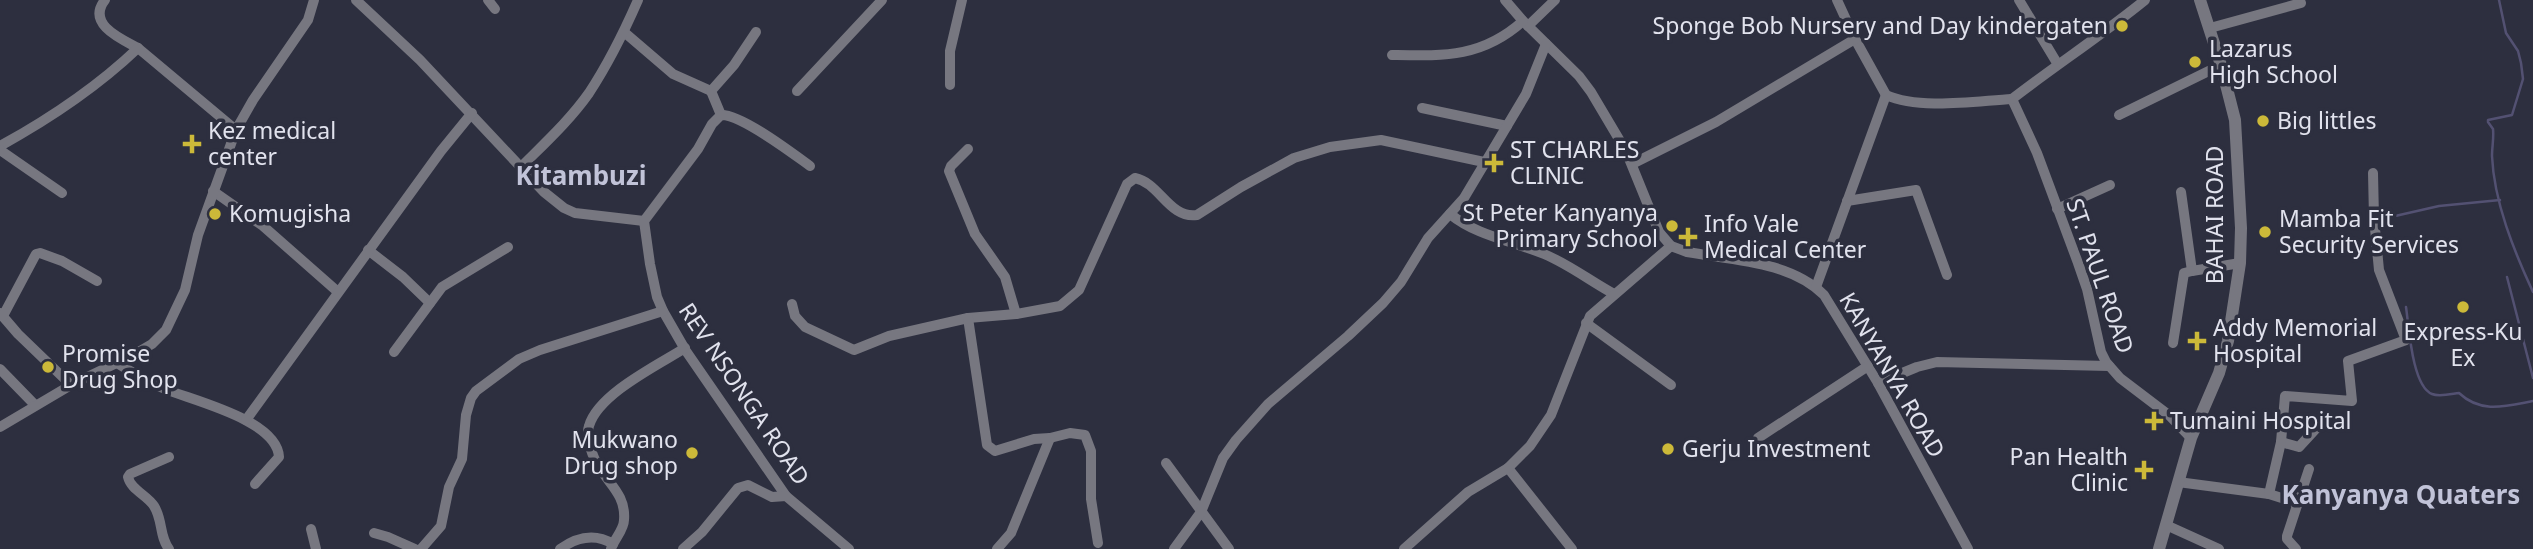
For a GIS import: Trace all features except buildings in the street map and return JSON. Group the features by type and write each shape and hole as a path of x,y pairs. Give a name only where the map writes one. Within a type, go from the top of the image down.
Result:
{"street":[{"path":"105,0 100,6 100,16 107,30 138,48 236,130"},
{"path":"0,427 71,385 152,344 166,331 185,290 198,234 236,130 253,100 308,20 314,0"},
{"path":"356,0 420,60 544,192 564,208 591,215 645,221 698,149 712,124 721,116 734,117 810,166"},
{"path":"488,0 495,9"},
{"path":"522,166 563,124 589,92 624,32 638,0"},
{"path":"797,91 882,0"},
{"path":"950,85 950,51 962,0"},
{"path":"1404,549 1468,492 1508,468 1530,446 1547,421 1586,323 1595,310 1671,246 1660,232 1617,133 1591,92 1579,76 1505,0"},
{"path":"1392,55 1431,57 1466,51 1498,40 1555,0"},
{"path":"1837,0 1886,95 1902,101 1928,103 2012,99 2057,63 2108,31 2145,0"},
{"path":"2019,0 2057,63"},
{"name":"BAHAI ROAD","path":"2159,549 2191,438 2219,373 2228,341 2240,263 2241,228 2235,120 2200,0"},
{"path":"2210,28 2301,3"},
{"path":"624,32 673,75 711,91 721,116"},
{"path":"711,91 757,32"},
{"path":"1632,164 1716,122 1855,39"},
{"path":"1174,549 1201,512 1223,458 1236,440 1268,404 1383,303 1401,282 1428,239 1471,188 1533,79 1546,44"},
{"path":"62,193 0,148 80,97 138,48"},
{"path":"2119,115 2221,65"},
{"path":"1816,288 1886,95"},
{"name":"ST. PAUL ROAD","path":"2012,99 2037,153 2087,289 2101,352 2120,378 2170,416 2191,438"},
{"path":"1422,108 1507,126"},
{"path":"246,420 440,150 472,113"},
{"path":"792,304 795,316 805,327 855,350 901,332 968,318 1016,314 1060,306 1079,290 1127,184 1135,178 1144,181 1182,215 1191,216 1294,158 1330,147 1381,140 1484,162"},
{"path":"968,149 949,171 975,234 1005,277 1016,314"},
{"path":"2269,494 2281,442 2285,396 2352,401 2348,360 2406,340 2379,270 2373,173"},
{"path":"2057,209 2110,185"},
{"path":"1847,201 1916,190 1947,275"},
{"path":"213,191 264,226 338,292"},
{"path":"2181,192 2192,271"},
{"path":"1450,214 1470,229 1523,245 1562,262 1614,294"},
{"name":"REV NSONGA ROAD","path":"645,221 652,278 663,311 685,348 786,496 849,549"},
{"name":"KANYANYA ROAD","path":"1671,246 1687,252 1793,274 1816,288 1831,304 1878,383 1968,549"},
{"path":"394,352 442,288 508,247"},
{"path":"368,250 430,303"},
{"path":"71,385 1,314 36,254 62,261 97,281"},
{"path":"2173,343 2184,274 2240,263"},
{"path":"421,549 441,526 449,486 462,459 466,415 476,391 519,359 540,350 663,311"},
{"path":"968,318 987,444 995,450 1027,440 1079,433 1085,435 1090,443 1091,499 1098,543"},
{"path":"1586,323 1671,385"},
{"path":"561,549 582,538 593,537 612,546 624,525 623,505 620,495 598,467 588,436 589,424 612,395 685,348"},
{"path":"1878,383 1937,362 2109,366"},
{"path":"117,363 168,390 246,420 267,436 280,453 278,461 255,484"},
{"path":"1758,438 1868,366"},
{"path":"0,369 35,405"},
{"path":"2281,442 2299,447 2322,422"},
{"path":"997,549 1011,533 1050,438"},
{"path":"169,457 128,477 131,485 150,500 157,511 161,535 169,549"},
{"path":"1166,463 1229,549"},
{"path":"1508,468 1572,549"},
{"path":"2296,549 2287,539 2309,469"},
{"path":"2178,482 2269,494 2297,503"},
{"path":"683,549 702,532 738,488 753,486 772,497 786,496"},
{"path":"2166,525 2219,549"},
{"path":"311,529 316,549"},
{"path":"374,533 409,547"}],"waterway":[{"path":"2499,0 2506,33 2518,51 2523,79 2512,115 2488,122 2493,129 2494,173 2506,226 2533,292"},
{"path":"2382,219 2439,206 2500,200"},
{"path":"2507,277 2533,378"},
{"path":"2406,307 2416,368 2425,389 2432,394 2459,393 2467,400 2485,406 2533,401"}],"place":[{"name":"Sponge Bob Nursery and Day kindergaten","path":"2122,26"},
{"name":"Lazarus High School","path":"2195,62"},
{"name":"Big littles","path":"2263,121"},
{"name":"Kez medical center","path":"192,144"},
{"name":"ST CHARLES CLINIC","path":"1494,163"},
{"name":"Komugisha","path":"215,214"},
{"name":"St Peter Kanyanya Primary School","path":"1672,226"},
{"name":"Mamba Fit Security Services","path":"2265,232"},
{"name":"Info Vale Medical Center","path":"1688,237"},
{"name":"Express-Ku Ex","path":"2463,307"},
{"name":"Addy Memorial Hospital","path":"2197,341"},
{"name":"Promise Drug Shop","path":"48,367"},
{"name":"Tumaini Hospital","path":"2154,421"},
{"name":"Gerju Investment","path":"1668,449"},
{"name":"Mukwano Drug shop","path":"692,453"},
{"name":"Pan Health Clinic","path":"2144,470"}],"district":[{"name":"Kitambuzi","path":"581,176"},
{"name":"Kanyanya Quaters","path":"2401,495"}]}
